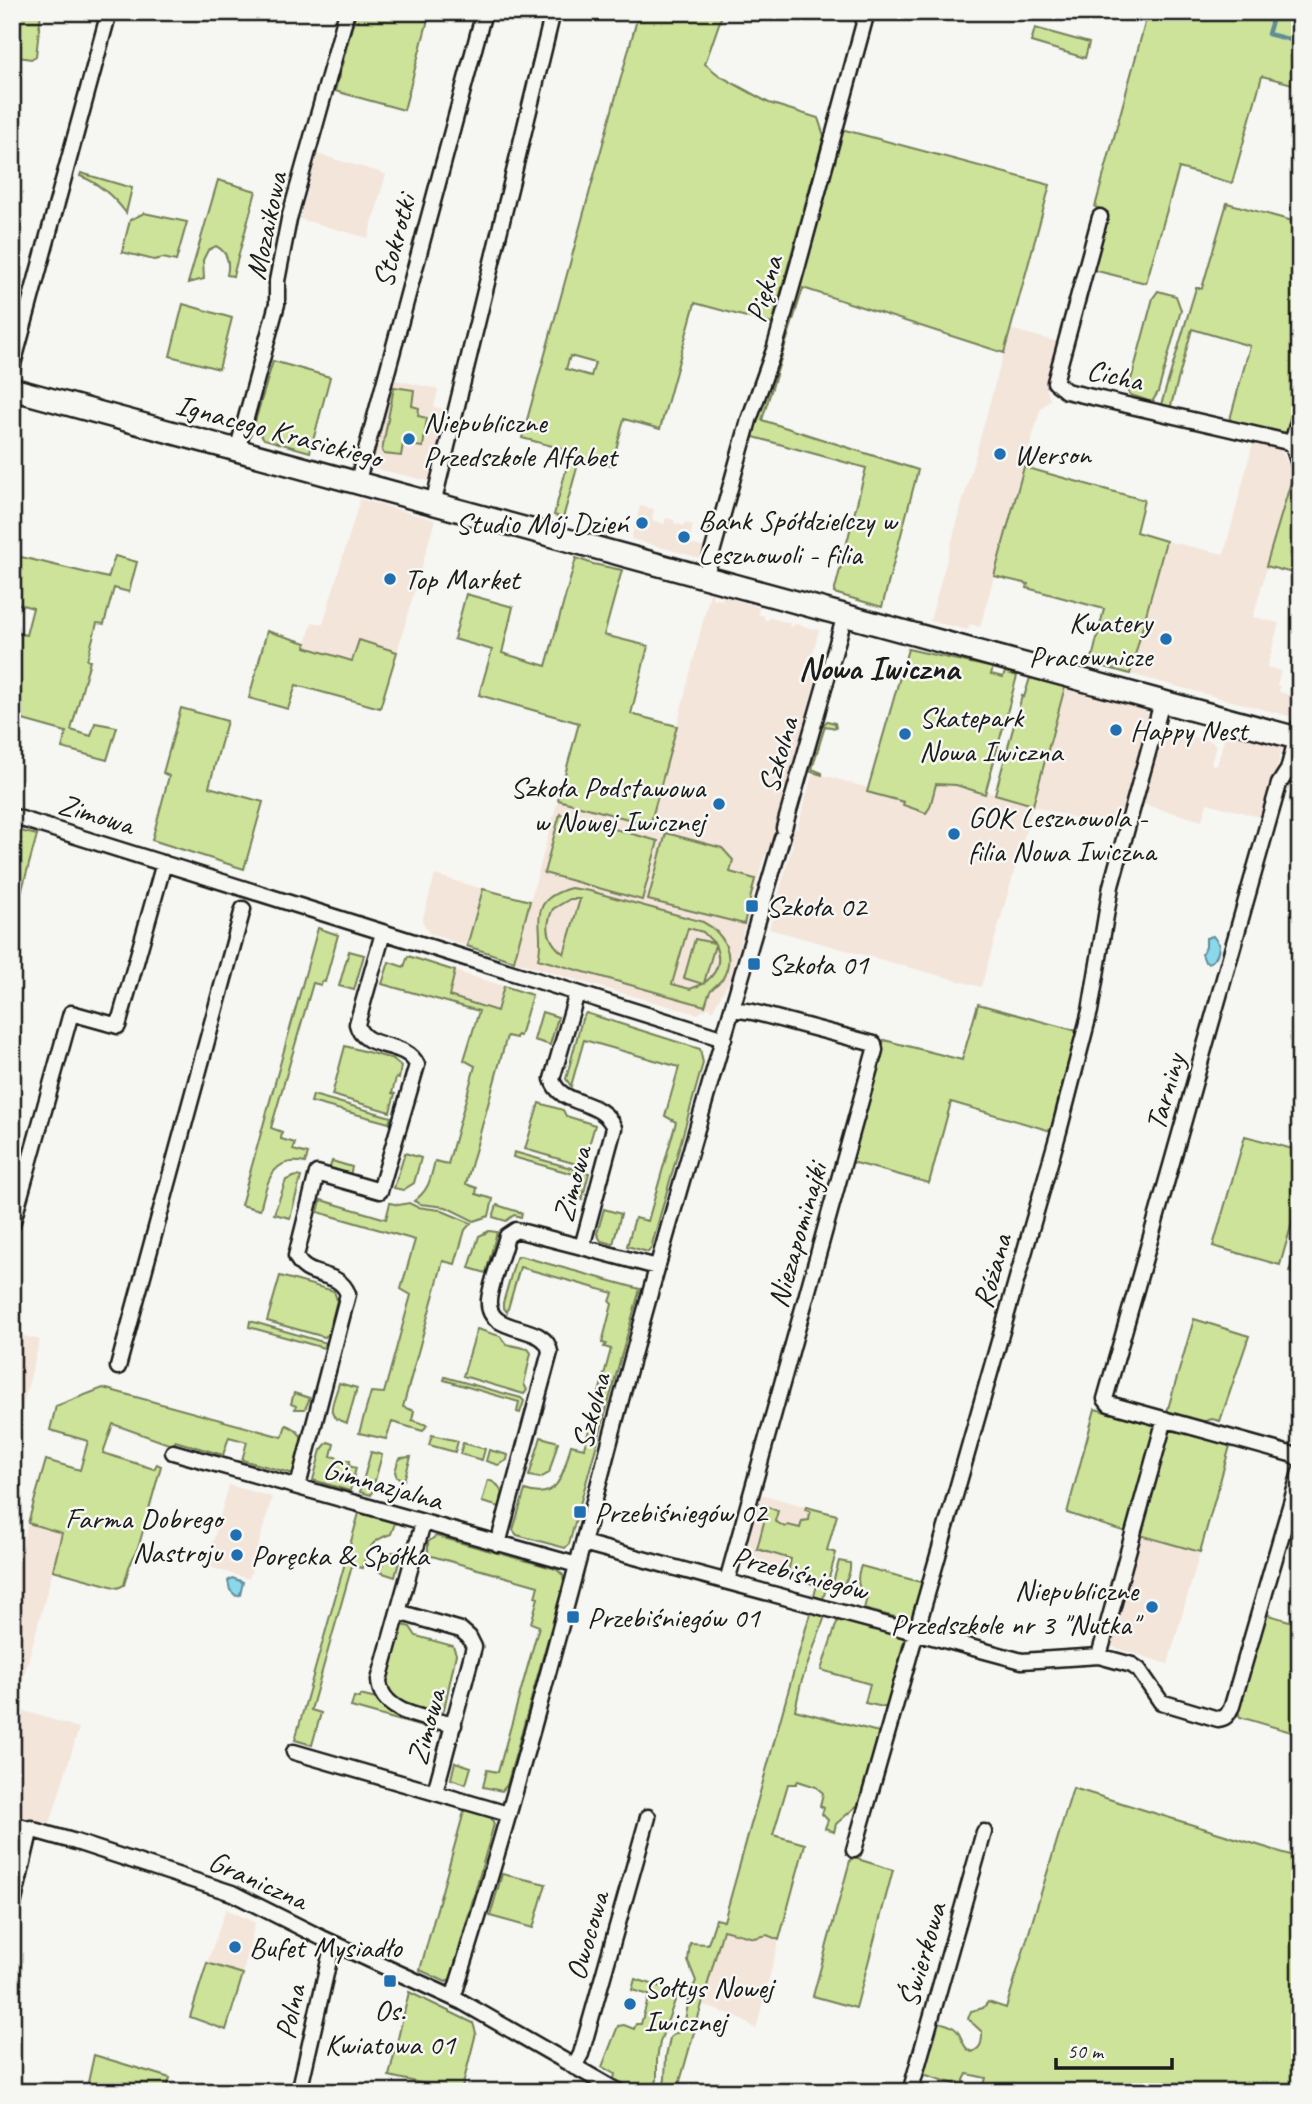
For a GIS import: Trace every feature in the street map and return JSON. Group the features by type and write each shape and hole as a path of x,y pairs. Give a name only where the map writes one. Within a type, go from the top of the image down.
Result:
{"street":[{"path":"12,368 109,12"},
{"name":"Mozaikowa","path":"237,451 277,304 277,281 289,219 347,12"},
{"name":"Stokrotki","path":"357,484 484,12"},
{"path":"433,504 553,12"},
{"name":"Piękna","path":"705,578 749,420 798,265 867,12"},
{"name":"Cicha","path":"1100,217 1055,382 1066,391 1292,443"},
{"name":"Ignacego Krasickiego","path":"12,389 1162,702 1299,733"},
{"path":"1300,415 1292,443 1300,467"},
{"name":"Szkolna","path":"453,1998 508,1814 657,1267 845,615"},
{"name":"Różana","path":"853,1850 1059,1131 1090,1011 1111,886 1162,702"},
{"name":"Tarniny","path":"1299,733 1288,770 1279,784 1106,1396 1107,1403 1294,1455 1300,1460"},
{"name":"Zimowa","path":"12,816 724,1039"},
{"name":"Zimowa","path":"12,1225 71,1013 118,1026 164,863"},
{"path":"118,1367 243,909"},
{"path":"298,1486 347,1301 346,1289 337,1280 305,1269 296,1256 317,1173 380,1191 417,1065 405,1051 367,1038 358,1028 383,933"},
{"name":"Zimowa","path":"498,1544 550,1352 541,1337 506,1325 493,1314 489,1302 506,1236 516,1230 582,1247 614,1128 607,1115 564,1095 552,1079 577,993"},
{"name":"Niezapominajki","path":"727,1581 875,1049 874,1044 861,1040 732,1009"},
{"path":"582,1247 657,1267"},
{"path":"1099,1656 1165,1419"},
{"name":"Gimnazjalna","path":"173,1452 577,1565"},
{"name":"Przebiśniegów","path":"583,1543 1023,1661 1099,1656 1132,1665 1139,1670 1160,1702 1223,1719 1228,1714 1300,1472"},
{"path":"424,1523 379,1680 379,1688 389,1703 398,1709 454,1725"},
{"name":"Zimowa","path":"398,1612 461,1630 472,1642 473,1655 435,1792"},
{"path":"294,1752 508,1814"},
{"name":"Owocowa","path":"574,2067 581,2054 648,1817"},
{"name":"Graniczna","path":"12,1824 232,1893 453,1998 619,2092"},
{"path":"12,1909 31,1829"},
{"name":"Świerkowa","path":"910,2092 984,1832"},
{"name":"Polna","path":"299,2092 333,1943"}],"shaded area":[{"path":"317,154 386,174 368,238 300,219"},
{"path":"1010,329 1058,342 1045,384 1050,399 1040,410 980,627 970,624 967,630 930,621"},
{"name":"Niepubliczne Przedszkole Alfabet","path":"391,379 438,389 434,407 450,411 433,482 368,467"},
{"path":"1253,443 1281,449 1293,475 1253,617 1279,623 1267,667 1281,671 1277,685 1280,686 1279,692 1300,698 1296,718 1130,674 1166,541 1224,554"},
{"path":"360,499 435,520 397,652 359,641 353,661 305,647 312,622 323,624"},
{"path":"640,506 654,509 652,520 664,524 666,518 684,526 685,523 693,525 688,543 705,548 703,559 631,539"},
{"name":"Szkoła Podstawowa w Nowej Iwicznej","path":"710,593 713,593 712,598 722,600 723,596 759,607 758,614 764,616 764,619 790,623 789,626 793,627 795,624 819,630 811,660 820,663 776,823 797,829 813,772 868,788 867,792 904,802 903,805 925,812 930,807 936,784 956,785 984,794 985,791 1033,805 1065,687 1145,710 1148,715 1118,830 1033,806 981,987 769,929 793,843 773,837 769,852 764,857 729,982 712,1011 710,1007 697,1014 514,961 558,800 651,824"},
{"path":"1163,729 1213,742 1216,745 1211,764 1217,766 1226,731 1283,746 1263,818 1207,803 1202,821 1143,804"},
{"name":"Szkoła Podstawowa w Nowej Iwicznej","path":"435,875 483,889 467,946 429,933 422,921"},
{"path":"455,971 504,986 498,1011 448,996"},
{"path":"12,1333 40,1340 12,1447"},
{"path":"229,1485 272,1497 249,1579 206,1566"},
{"path":"760,1494 837,1515 817,1586 742,1564"},
{"path":"28,1523 63,1533 15,1708 79,1728 50,1824 12,1814 12,1579"},
{"name":"Niepubliczne Przedszkole nr 3 \"Nutka\"","path":"1140,1535 1200,1552 1168,1664 1110,1646"},
{"path":"226,1909 255,1923 243,1974 207,1963"},
{"path":"723,1929 754,1938 767,1935 779,1940 756,2029 736,2016 701,2005"}],"green space":[{"path":"12,12 41,12 36,56 31,59 12,56"},
{"path":"356,12 430,12 404,110 335,91"},
{"path":"639,12 723,12 705,64 720,76 769,103 818,118 824,136 772,324 695,303 660,429 624,419 612,465 580,457 563,518 554,515 571,451 522,438","holes":["570,356 595,363 591,376 566,369"]},
{"path":"1148,12 1300,12 1300,86 1262,76 1232,183 1179,168 1146,283 1093,270 1108,212 1095,207"},
{"path":"1035,28 1089,43 1085,58 1031,42"},
{"path":"841,129 1050,185 1004,353 803,288 762,420 918,470 882,607 834,593 866,468 750,436"},
{"path":"81,173 132,188 126,213 106,191 80,176"},
{"path":"218,180 256,191 233,276 227,275 227,258 216,246 208,250 203,260 204,279 188,283"},
{"path":"1227,203 1300,223 1300,399 1294,423 1287,435 1229,423 1250,346 1192,329 1170,409 1161,405 1196,288 1202,288"},
{"path":"144,213 187,222 176,261 163,258 154,260 122,252 130,220"},
{"path":"1158,291 1176,296 1181,310 1158,392 1152,402 1131,395 1128,391 1153,298"},
{"path":"183,304 232,318 219,369 170,356"},
{"path":"273,361 330,377 310,452 264,439 254,425"},
{"path":"394,387 414,390 412,406 419,408 418,416 427,418 423,447 403,444 401,456 384,454 382,451"},
{"path":"1024,467 1144,500 1136,532 1166,541 1130,674 1091,663 1104,609 1027,588 1028,584 994,576"},
{"path":"1296,474 1300,486 1300,575 1266,566 1293,475"},
{"path":"17,556 108,578 115,556 137,562 129,592 114,588 104,624 97,623 87,660 90,661 71,730 91,736 95,723 117,727 107,760 62,748 66,732 12,717 12,632 26,635 33,608 12,602 12,574"},
{"path":"576,558 622,570 604,635 648,646 631,714 677,726 650,825 558,800 579,723 479,695 492,650 454,639 466,594 513,607 502,653 546,666"},
{"path":"267,631 306,643 305,647 352,661 359,640 397,652 380,708 296,685 288,709 249,698"},
{"path":"908,649 993,668 991,674 1003,677 1005,672 1017,676 985,794 956,785 936,784 926,813 903,805 904,802 867,792"},
{"path":"1030,678 1065,687 1033,805 995,794 1022,696 1024,697"},
{"path":"181,708 227,721 209,787 263,802 244,869 152,840 169,776 163,773"},
{"path":"827,721 835,723 836,728 825,726 812,769 822,775 809,771 822,726"},
{"path":"1300,766 1300,802 1290,799 1293,786 1290,784"},
{"path":"560,814 658,841 642,900 544,873"},
{"path":"12,829 37,835 12,926"},
{"path":"666,833 722,848 733,860 730,872 755,879 744,924 648,900"},
{"path":"571,888 590,891 703,922 717,932 726,945 728,961 723,978 711,990 705,1006 538,959 541,908 546,900","holes":["570,899 580,899 564,954 554,944 548,928 553,909","688,928 703,932 714,943 695,939 684,978 703,984 690,989 672,984","715,945 717,966 713,975 704,983"]},
{"path":"483,889 530,901 514,961 467,946"},
{"path":"318,928 338,935 325,982 322,981 321,985 313,983 271,1128 282,1132 281,1139 295,1143 293,1150 308,1154 305,1163 285,1163 272,1174 260,1210 241,1205"},
{"path":"349,951 364,955 354,990 339,986"},
{"path":"408,956 455,971 449,996 497,1011 504,986 532,995 520,1036 507,1036 466,1184 477,1188 476,1194 493,1199 489,1216 474,1221 446,1207 414,1201 426,1188 435,1161 448,1164 475,1066 464,1060 479,1011 382,984 389,962 404,967"},
{"path":"978,1004 1077,1031 1051,1131 951,1102 929,1183 852,1162 884,1040 962,1060"},
{"path":"542,1012 558,1017 550,1045 534,1040"},
{"path":"586,1013 700,1049 703,1063 648,1252 627,1246 635,1218 648,1221 676,1122 665,1116 679,1067 584,1040 571,1086 566,1079"},
{"path":"345,1046 393,1059 401,1066 399,1079 396,1078 392,1093 395,1094 390,1112 332,1095"},
{"path":"313,1095 391,1117 389,1123 311,1102"},
{"path":"539,1103 563,1110 566,1116 595,1125 583,1166 525,1149"},
{"path":"1245,1136 1300,1151 1300,1195 1280,1265 1213,1246"},
{"path":"514,1152 589,1173 582,1200 578,1199 584,1177 513,1157"},
{"path":"405,1153 421,1158 414,1183 403,1190 394,1188"},
{"path":"332,1161 352,1167 350,1176 329,1170"},
{"path":"301,1177 290,1218 274,1214 286,1180"},
{"path":"321,1200 386,1219 390,1203 409,1203 417,1207 440,1210 471,1223 465,1230 455,1264 443,1261 403,1407 414,1411 412,1420 427,1425 423,1431 392,1422 386,1439 359,1433 371,1392 384,1393 411,1295 401,1289 415,1240 318,1212"},
{"path":"497,1205 522,1213 521,1217 514,1215 506,1221 493,1217"},
{"path":"604,1209 621,1214 613,1244 601,1241 597,1234"},
{"path":"489,1231 497,1232 486,1273 469,1268 479,1236"},
{"path":"1300,1234 1300,1275 1289,1272"},
{"path":"520,1256 640,1289 569,1544 565,1548 517,1535 513,1530 525,1490 537,1493 553,1488 563,1473 571,1445 584,1448 611,1349 604,1347 606,1344 602,1343 613,1293 520,1267 507,1312 503,1303 516,1258"},
{"path":"280,1276 334,1291 337,1300 329,1332 325,1337 267,1321"},
{"path":"1194,1319 1249,1336 1220,1421 1212,1419 1202,1422 1167,1412"},
{"path":"250,1321 326,1343 324,1348 249,1327"},
{"path":"477,1329 500,1336 506,1344 528,1349 531,1353 524,1384 527,1390 524,1394 463,1376"},
{"path":"445,1377 521,1398 524,1401 520,1413 517,1412 519,1402 444,1380"},
{"path":"339,1383 357,1388 347,1423 332,1413"},
{"path":"103,1388 282,1437 286,1425 294,1429 302,1440 294,1474 242,1460 247,1442 229,1437 223,1455 175,1441 174,1446 113,1424 103,1453 154,1469 157,1464 161,1466 139,1545 124,1585 118,1588 53,1570 62,1533 28,1523 46,1460 80,1470 88,1441 50,1430 56,1406"},
{"path":"294,1393 310,1398 305,1409 295,1409 296,1406 291,1404"},
{"path":"1095,1409 1157,1426 1126,1532 1067,1513"},
{"path":"1170,1429 1230,1446 1200,1552 1140,1535"},
{"path":"432,1435 458,1441 455,1452 429,1445"},
{"path":"541,1437 558,1442 549,1473 540,1478 529,1476"},
{"path":"328,1442 334,1444 331,1456 350,1461 349,1466 356,1468 350,1491 313,1480 321,1450"},
{"path":"463,1443 485,1449 482,1460 460,1454"},
{"path":"489,1450 508,1455 507,1460 498,1465 486,1461"},
{"path":"371,1452 382,1455 371,1495 360,1492"},
{"path":"411,1457 404,1480 397,1477 395,1472 398,1461"},
{"path":"488,1480 497,1484 501,1490 500,1507 482,1502"},
{"path":"768,1507 778,1511 775,1521 785,1527 788,1525 800,1528 802,1521 809,1520 810,1511 805,1510 806,1507 837,1515 827,1550 836,1553 823,1599 814,1596 817,1585 787,1577 791,1559 757,1549"},
{"path":"359,1513 395,1523 391,1534 371,1546 362,1568 352,1566 311,1710 321,1713 312,1745 295,1740"},
{"path":"436,1536 556,1569 563,1575 564,1582 507,1785 502,1791 483,1787 487,1770 498,1772 539,1626 531,1623 538,1598 535,1597 538,1586 428,1555 428,1542"},
{"path":"393,1552 401,1554 395,1577 380,1572 385,1555"},
{"path":"839,1561 850,1563 847,1580 840,1587 832,1586"},
{"path":"861,1566 924,1583 914,1622 864,1609 867,1597 858,1583"},
{"path":"811,1610 824,1613 825,1616 801,1683 795,1710 882,1733 859,1804 836,1824 834,1832 825,1828 828,1820 822,1814 824,1808 820,1806 823,1793 816,1787 798,1781 796,1784 788,1784 773,1835 805,1844 779,1940 767,1935 754,1938 723,1930 677,2092 662,2092 670,2038 683,2031 690,1994 696,1981 688,1961 690,1943 708,1944 716,1919 724,1921"},
{"path":"1265,1614 1300,1624 1298,1734 1240,1717 1238,1712"},
{"path":"838,1619 905,1635 888,1708 865,1703 870,1684 821,1670"},
{"path":"399,1624 410,1627 416,1636 453,1646 456,1654 443,1714 398,1702 385,1687 387,1665"},
{"path":"360,1695 380,1700 391,1712 436,1727 437,1731 351,1707 354,1697 359,1698"},
{"path":"455,1762 471,1767 466,1784 451,1779"},
{"path":"1073,1788 1300,1858 1300,2092 982,2092 986,2078 967,2074 964,2087 923,2074 937,2022 954,2028 972,2052 980,2046 982,2032 968,2019 971,2011 983,2008 988,2002 1006,2008"},
{"path":"465,1808 491,1817 494,1824 451,1978 446,1982 420,1970"},
{"path":"851,1857 893,1870 856,2008 813,1996"},
{"path":"502,1874 546,1884 533,1928 490,1916"},
{"path":"207,1963 243,1974 226,2030 190,2017"},
{"path":"635,1979 675,1991 677,1995 660,2042 657,2080 652,2092 642,2092 614,2079 615,2074 602,2067 618,2026 634,2029 636,2024 641,2024 649,1995 632,1990"},
{"path":"409,1992 473,2023 476,2033 461,2092 389,2076"},
{"path":"94,2055 170,2078 166,2092 102,2092 87,2087"}],"water":[{"path":"1213,936 1219,944 1219,950 1215,958 1208,963 1202,954 1206,947 1206,938"},
{"path":"232,1578 243,1582 240,1595 236,1596 230,1590 228,1581"}],"waterway":[{"path":"1273,17 1268,34 1300,42"}],"place":[{"name":"Niepubliczne Przedszkole Alfabet","path":"409,439"},
{"name":"Werson","path":"1000,454"},
{"name":"Studio Mój Dzień","path":"642,523"},
{"name":"Bank Spółdzielczy w Lesznowoli - filia","path":"684,537"},
{"name":"Top Market","path":"390,579"},
{"name":"Kwatery Pracownicze","path":"1166,639"},
{"name":"Happy Nest","path":"1116,730"},
{"name":"Skatepark Nowa Iwiczna","path":"905,734"},
{"name":"Szkoła Podstawowa w Nowej Iwicznej","path":"719,804"},
{"name":"GOK Lesznowola - filia Nowa Iwiczna","path":"954,834"},
{"name":"Szkoła 02","path":"752,906"},
{"name":"Szkoła 01","path":"754,964"},
{"name":"Przebiśniegów 02","path":"580,1512"},
{"name":"Farma Dobrego Nastroju","path":"236,1535"},
{"name":"Poręcka & Spółka","path":"237,1555"},
{"name":"Niepubliczne Przedszkole nr 3 \"Nutka\"","path":"1152,1607"},
{"name":"Przebiśniegów 01","path":"573,1617"},
{"name":"Bufet Mysiadło","path":"235,1947"},
{"name":"Os. Kwiatowa 01","path":"390,1981"},
{"name":"Sołtys Nowej Iwicznej","path":"630,2004"}],"district":[{"name":"Nowa Iwiczna","path":"879,668"}]}
